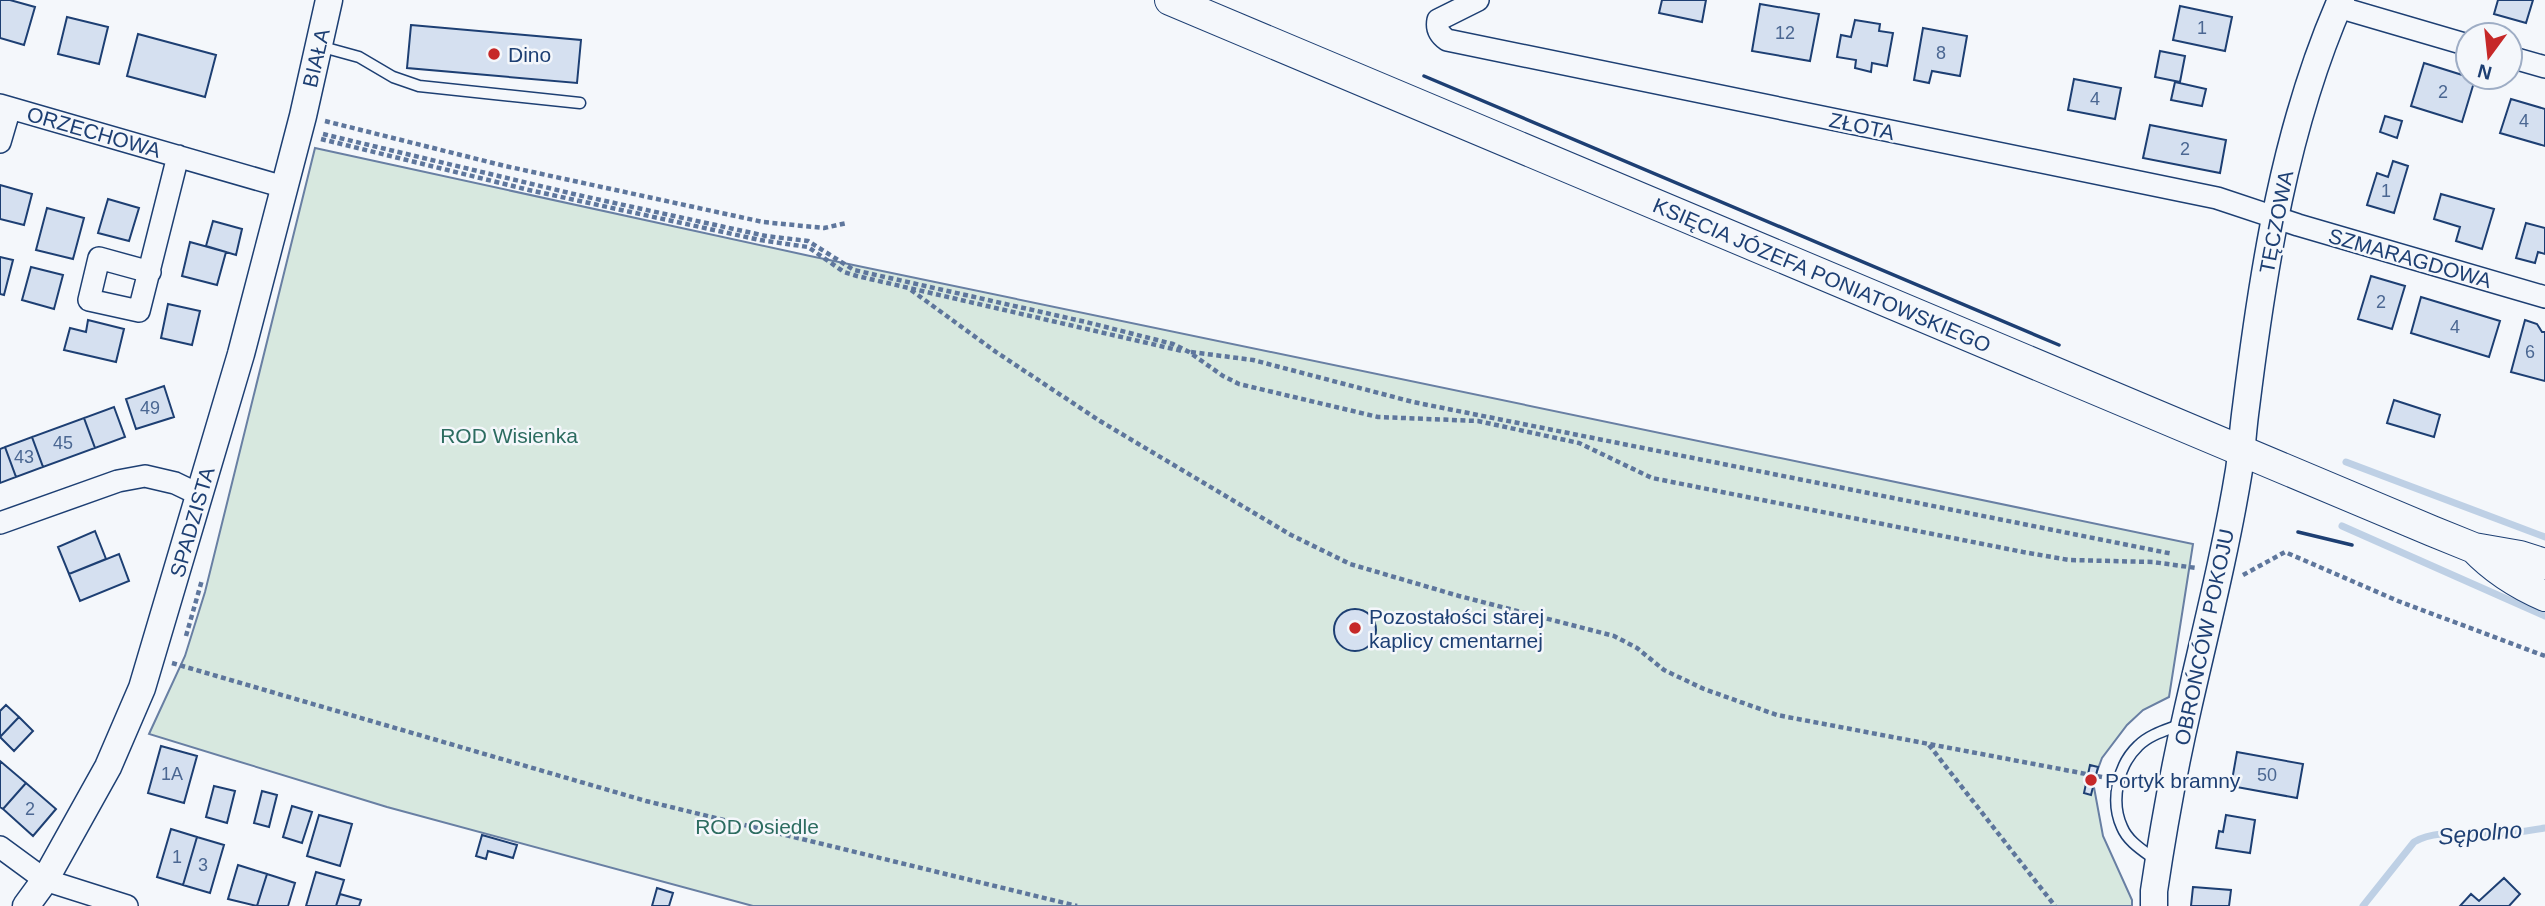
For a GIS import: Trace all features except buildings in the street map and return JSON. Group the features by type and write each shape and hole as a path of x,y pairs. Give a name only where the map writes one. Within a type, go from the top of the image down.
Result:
{"main road":[{"name":"KSIĘCIA JÓZEFA PONIATOWSKIEGO","path":"1170,0 2474,548 2509,554 2545,565"},
{"name":"KSIĘCIA JÓZEFA PONIATOWSKIEGO","path":"2474,548 2490,565 2507,577 2545,596"}],"street":[{"name":"BIAŁA","path":"307,127 318,46 329,0"},
{"name":"ZŁOTA","path":"1478,0 1438,20 1436,27 1447,40 2217,198 2276,218"},
{"name":"TĘCZOWA","path":"2241,451 2276,218 2291,149 2309,86 2339,4"},
{"path":"2339,4 2454,41"},
{"path":"2524,61 2545,67"},
{"name":"ORZECHOWA","path":"0,142 5,107 284,187"},
{"name":"SPADZISTA","path":"26,906 45,880 108,767 142,688 241,354 284,187 307,127"},
{"name":"ORZECHOWA","path":"150,272 178,156"},
{"name":"SZMARAGDOWA","path":"2276,218 2545,297"},
{"name":"OBROŃCÓW POKOJU","path":"2154,906 2158,862 2185,722 2220,572 2241,451"},
{"path":"0,523 118,481 145,476 175,483 200,495"},
{"path":"0,847 45,880 127,906"}],"lane":[{"path":"318,46 359,57 393,77 419,86 580,103"},
{"path":"2158,862 2133,843 2122,828 2117,811 2117,790 2121,771 2139,745 2153,735 2185,722"}],"path":[{"path":"307,127 505,166 763,222 824,228 847,223"},
{"path":"307,127 529,190 761,240 808,247 844,272 1152,345 1253,360 1413,402 2173,554"},
{"path":"307,127 578,195 766,236 808,241 854,270 1173,344 1239,384 1378,417 1478,421 1579,443 1652,478 2069,560 2153,562 2199,568"},
{"path":"907,288 996,352 1100,421 1290,535 1350,564 1459,596 1614,636 1637,648 1664,670 1704,689 1777,715 2102,777"},
{"path":"2242,575 2285,552 2398,601 2545,656"},
{"path":"152,657 646,801 1077,906"},
{"path":"1929,744 2055,906"}],"green space":[{"path":"315,148 810,256 2193,544 2169,697 2143,710 2127,725 2102,758 2093,782 2103,836 2132,900 2132,906 753,906 387,807 149,734 185,656 205,592"}],"waterway":[{"path":"2346,462 2545,537"},
{"path":"2342,526 2545,616"},
{"name":"Sępolno","path":"2363,906 2414,842 2423,838 2442,834 2504,833 2545,828"}],"wall":[{"path":"1424,76 2059,345"},
{"path":"2298,532 2352,545"}],"place":[{"name":"Dino","path":"494,54"},
{"name":"Pozostałości starej kaplicy cmentarnej","path":"1355,628"},
{"name":"Portyk bramny","path":"2091,780"}],"park label":[{"name":"ROD Wisienka","path":"509,435"},
{"name":"ROD Osiedle","path":"757,826"}]}
